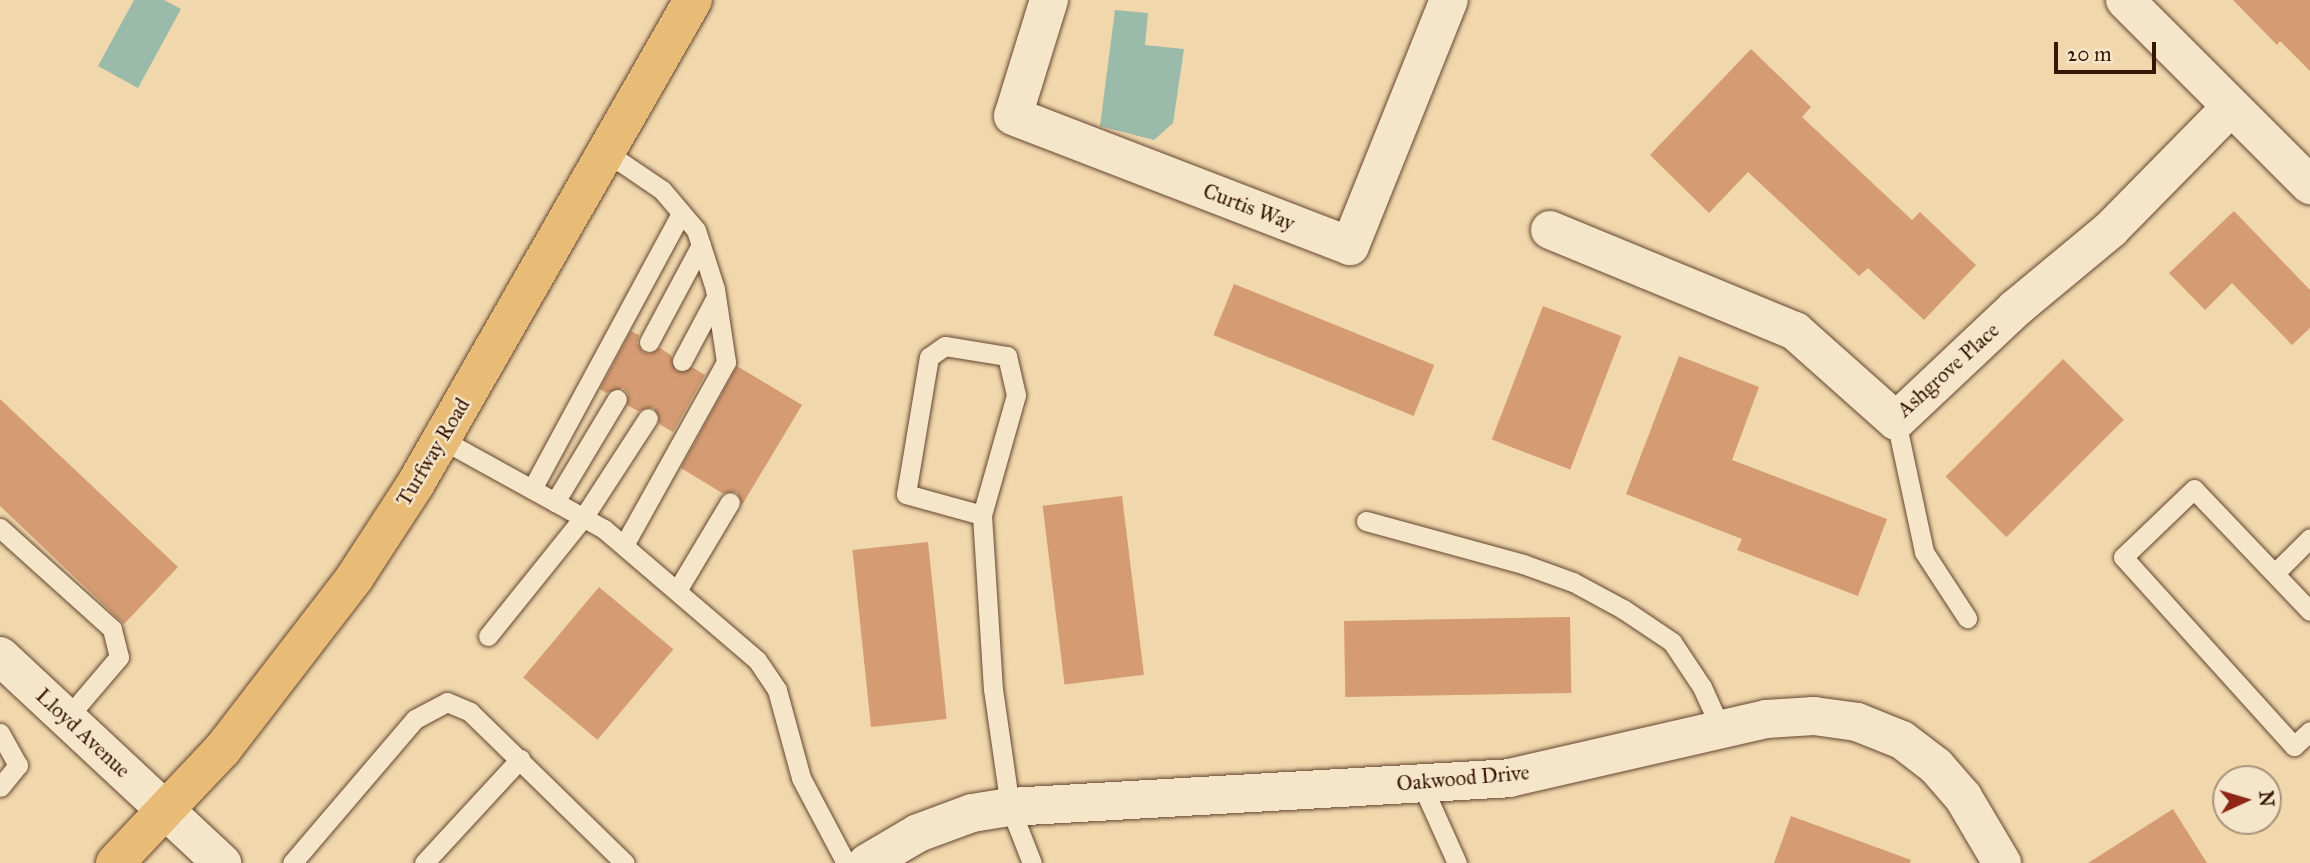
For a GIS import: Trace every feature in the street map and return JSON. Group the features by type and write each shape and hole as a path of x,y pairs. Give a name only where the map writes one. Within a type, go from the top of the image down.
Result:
{"main road":[{"name":"Turfway Road","path":"115,863 166,811 291,665 355,577 441,439 693,0"}],"street":[{"name":"Curtis Way","path":"1049,0 1013,116 1350,246 1449,0"},
{"path":"2125,0 2310,185"},
{"name":"Ashgrove Place","path":"1550,230 1795,331 1896,421 2017,308 2111,229 2231,107"},
{"name":"Lloyd Avenue","path":"0,656 222,863"},
{"name":"Oakwood Drive","path":"867,863 918,833 972,813 1010,807 1508,778 1766,719 1814,716 1857,722 1902,740 1936,766 1963,797 2002,863"}],"lane":[{"path":"606,152 662,190 696,230 716,297 726,362 624,545"},
{"path":"532,489 681,213"},
{"path":"649,342 701,245"},
{"path":"682,361 716,297"},
{"path":"982,515 906,494 929,357 945,346 1007,356 1016,395 982,515 993,689 1010,807 1032,863"},
{"path":"555,502 617,399"},
{"path":"488,636 583,517 648,418"},
{"path":"1896,421 1924,552 1967,618"},
{"path":"441,439 583,517 624,545 757,660 777,690 801,778 846,863"},
{"path":"2310,611 2194,489 2123,557 2294,746 2310,731"},
{"path":"678,589 730,502"},
{"path":"1366,521 1523,564 1573,582 1623,608 1672,642 1702,687 1721,729"},
{"path":"0,528 112,629 120,657 66,718"},
{"path":"2275,573 2310,538"},
{"path":"292,863 415,719 447,702 470,712 625,863"},
{"path":"0,733 18,765 0,787"},
{"path":"424,863 520,759"},
{"path":"1421,783 1457,863"}],"shaded area":[{"path":"134,0 164,0 181,9 138,88 98,66"},
{"path":"1115,10 1148,13 1145,45 1184,49 1173,123 1154,140 1100,126"}],"building":[{"path":"2233,0 2310,0 2310,71 2280,41 2277,45"},
{"path":"1751,49 1811,107 1802,117 1912,220 1920,212 1976,265 1924,320 1868,268 1859,276 1748,172 1709,213 1650,155"},
{"path":"2234,211 2310,290 2310,328 2292,345 2232,283 2205,310 2169,273"},
{"path":"1234,284 1434,365 1414,416 1213,335"},
{"path":"1543,306 1621,336 1570,470 1492,440"},
{"path":"631,331 639,335 637,343 643,352 650,354 660,348 671,355 676,371 692,367 705,375 673,432 659,424 654,407 638,411 627,405 628,394 623,388 606,393 600,389"},
{"path":"1679,356 1759,387 1732,460 1887,519 1858,596 1737,550 1742,539 1626,494"},
{"path":"2063,359 2124,420 2006,537 1946,476"},
{"path":"737,366 802,405 742,505 737,492 722,493 681,468"},
{"path":"0,399 178,567 124,624 0,506"},
{"path":"1122,496 1144,675 1065,684 1043,506"},
{"path":"928,542 947,719 871,727 852,550"},
{"path":"599,587 673,649 597,740 523,677"},
{"path":"1570,617 1571,693 1345,697 1344,621"},
{"path":"2173,809 2207,863 2088,863"},
{"path":"1791,816 1911,860 1910,863 1774,863"}]}
